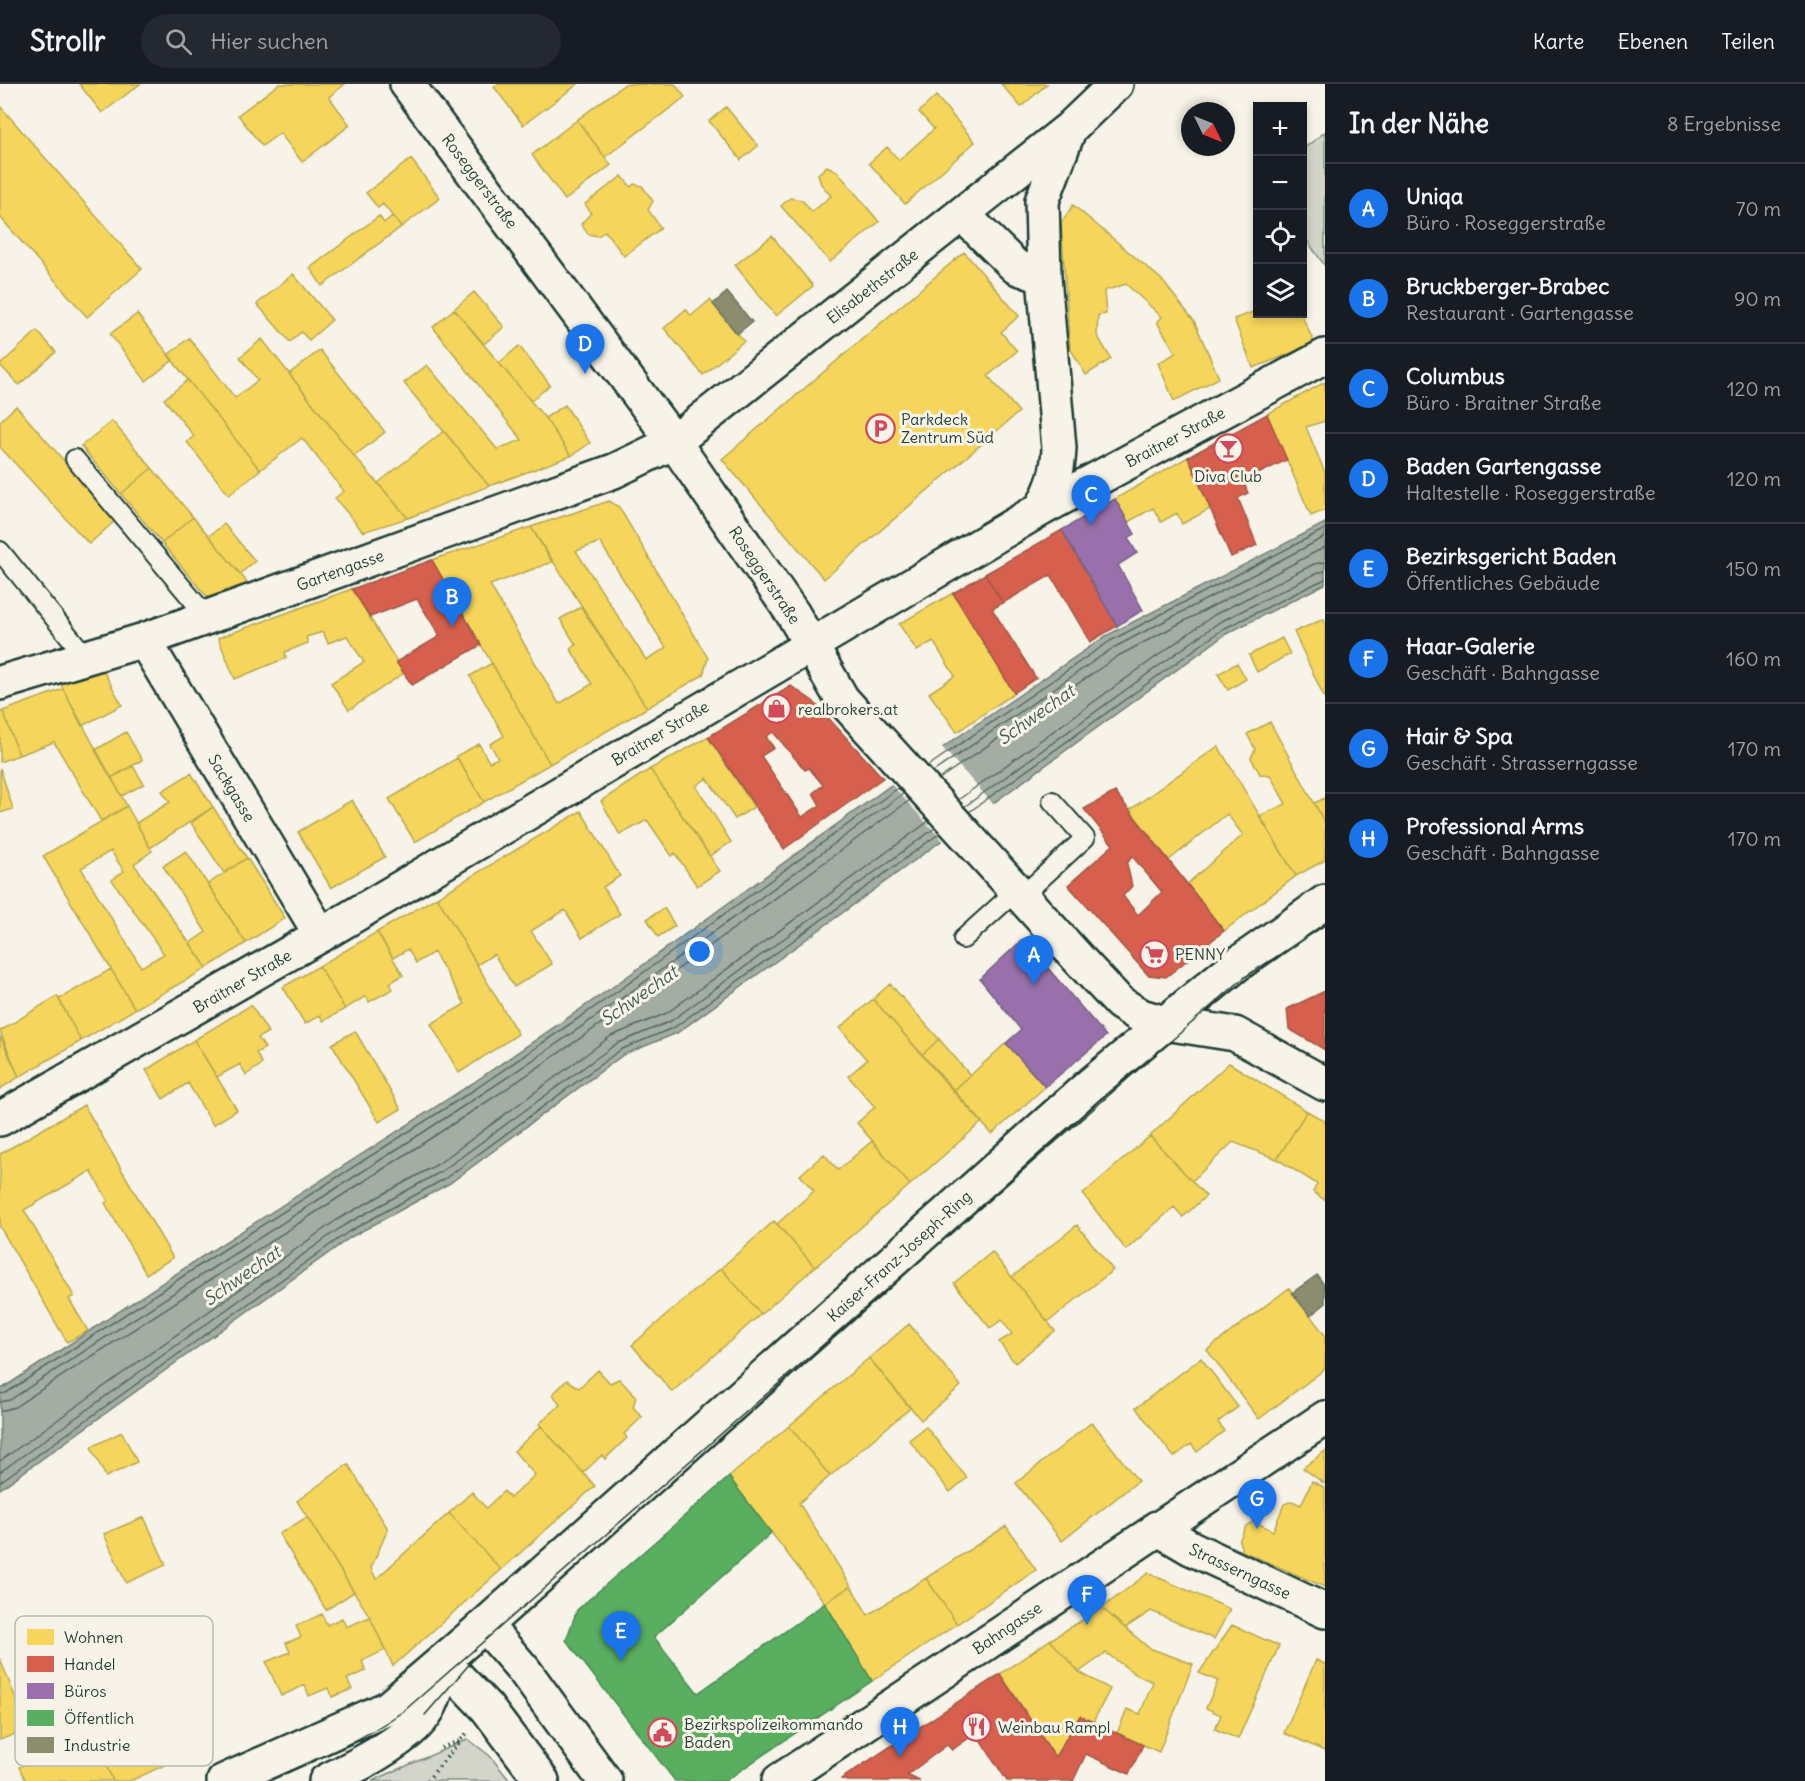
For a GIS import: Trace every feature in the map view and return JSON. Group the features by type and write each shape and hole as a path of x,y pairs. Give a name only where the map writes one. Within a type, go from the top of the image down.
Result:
{"street":[{"name":"Roseggerstraße","path":"407,84 674,442 793,614 842,699 1019,893 1120,1003 1141,1016 1165,1023 1235,1034 1325,1084"},
{"name":"Elisabethstraße","path":"674,442 1069,129 1116,84"},
{"name":"Elisabethstraße","path":"1041,509 1051,492 1058,472 1059,448 1044,277 1042,201 1069,129"},
{"path":"962,214 1016,267 1044,277"},
{"name":"Braitner Straße","path":"0,1119 321,935 1041,509 1325,356"},
{"name":"Gartengasse","path":"0,683 144,640 207,618 614,471 674,442"},
{"name":"Sackgasse","path":"144,640 321,935"},
{"name":"Kaiser-Franz-Joseph-Ring","path":"224,1781 388,1708 485,1626 1073,1101 1236,965 1325,902"},
{"name":"Bahngasse","path":"779,1781 1325,1418"},
{"name":"Strasserngasse","path":"1157,1528 1191,1548 1325,1611"},
{"path":"485,1626 524,1670 605,1781"},
{"path":"326,1781 361,1764 408,1731 425,1715 439,1682 443,1662"},
{"path":"443,1662 488,1708 542,1781"}],"lane":[{"path":"75,459 207,618"},
{"path":"0,551 86,657"},
{"path":"963,939 1085,838 1052,801"}],"path":[{"path":"427,1781 470,1729"}],"shaded area":[{"path":"1325,132 1325,266 1307,241 1307,146"},
{"path":"468,1739 490,1756 510,1781 372,1781"}],"water":[{"name":"Schwechat","path":"1325,523 1325,584 1226,634 677,1033 623,1055 450,1183 351,1237 0,1489 0,1390 200,1258 473,1083 614,986 949,743 1106,636"}],"pier":[{"path":"941,746 994,805 944,842 890,783"}],"building: Wohnen":[{"path":"79,84 140,84 102,113"},
{"path":"279,84 345,84 329,97 350,125 302,162 280,133 262,146 238,115"},
{"path":"498,84 578,84 523,125 494,87"},
{"path":"625,84 675,84 685,97 605,157 577,120"},
{"path":"1001,84 1047,84 1021,107"},
{"path":"936,96 975,142 905,204 869,163 887,147 899,160 934,129 919,112"},
{"path":"0,106 142,269 87,317 0,217"},
{"path":"726,107 758,146 741,160 709,121"},
{"path":"577,120 611,165 565,200 532,155"},
{"path":"411,159 440,198 401,227 383,204 378,208 366,193"},
{"path":"827,166 837,171 879,222 830,262 781,206 790,198 802,200 812,212 831,196 821,184 818,174"},
{"path":"622,176 631,187 634,184 642,186 653,201 648,210 661,228 624,256 605,231 598,236 588,234 581,224 591,213 585,204"},
{"path":"1073,205 1161,279 1194,321 1219,378 1174,401 1158,363 1176,353 1157,322 1162,317 1126,284 1104,291 1106,314 1098,315 1097,335 1111,359 1086,375 1070,348 1061,223"},
{"path":"379,216 384,223 392,216 401,227 322,286 310,268"},
{"path":"772,236 813,286 776,316 735,265"},
{"name":"Parkdeck Zentrum Süd","path":"964,252 1019,316 1001,332 1017,351 988,376 1019,412 824,579 722,459"},
{"path":"293,274 332,320 309,340 301,332 290,342 257,304"},
{"path":"474,292 504,327 484,344 454,309"},
{"path":"710,300 744,341 703,375 664,328 686,309 691,316"},
{"path":"454,309 545,418 571,456 489,486 404,383 427,365 497,449 522,440 433,327"},
{"path":"1253,312 1253,318 1303,318 1315,344 1253,368 1234,319"},
{"path":"137,314 173,360 146,381 110,334"},
{"path":"37,331 56,352 19,385 0,365"},
{"path":"189,338 235,398 258,380 240,357 262,339 354,456 408,518 363,532 335,498 344,491 302,438 260,470 168,355"},
{"path":"519,346 550,385 531,401 499,363"},
{"path":"320,350 385,432 354,456 289,374"},
{"path":"188,380 260,470 229,495 187,442 194,436 164,399"},
{"path":"1325,382 1325,421 1306,427 1325,473 1325,510 1311,516 1267,414"},
{"path":"565,405 590,443 571,456 545,418"},
{"path":"16,406 116,520 89,544 0,447 0,421"},
{"path":"112,421 152,468 121,494 81,446"},
{"path":"444,431 489,486 408,518 378,483"},
{"path":"1188,457 1210,509 1182,524 1177,513 1161,522 1153,508 1128,522 1115,499"},
{"path":"152,468 193,517 162,543 121,494"},
{"path":"609,501 619,507 708,658 703,675 647,708 531,527","holes":["600,542 666,648 646,660 576,551"]},
{"path":"193,517 252,588 208,598 162,543"},
{"path":"224,524 255,561 240,574 209,536"},
{"path":"531,527 552,562 490,585 559,704 592,684 570,648 576,645 560,619 581,607 647,708 550,764 432,560"},
{"path":"352,589 404,673 349,710 331,683 364,662 347,636 328,643 323,632 306,637 308,643 285,652 286,658 235,679 218,638"},
{"path":"953,593 1014,693 957,732 929,693 955,676 933,641 917,651 899,624"},
{"path":"1324,619 1325,622 1325,699 1294,632"},
{"path":"1282,638 1290,654 1257,672 1249,655"},
{"path":"99,663 122,705 82,726 60,683"},
{"path":"492,663 550,764 484,802 456,756 479,744 489,762 498,758 490,744 504,736 470,676"},
{"path":"1237,663 1246,679 1228,690 1218,674"},
{"path":"63,689 127,806 101,821 54,742 19,755 3,711"},
{"path":"3,711 19,755 0,762 0,712"},
{"path":"1270,722 1325,823 1325,860 1296,876 1259,816 1286,804 1270,775 1260,774 1251,758 1255,749 1247,734"},
{"path":"126,732 142,760 111,778 95,750"},
{"path":"708,737 754,807 735,819 707,778 696,786 731,842 710,856 650,769"},
{"path":"1218,746 1296,876 1224,931 1187,884 1243,835 1227,814 1169,860 1130,810"},
{"path":"457,758 484,802 415,842 389,799"},
{"path":"133,766 144,784 122,796 111,778"},
{"path":"0,768 13,809 0,813"},
{"path":"650,769 720,871 697,886 675,853 672,856 647,820 620,835 601,801"},
{"path":"191,773 213,807 150,848 136,823 170,802 162,791"},
{"path":"1325,798 1325,823 1314,803"},
{"path":"352,800 385,857 331,888 298,832"},
{"path":"127,806 152,851 134,864 207,968 135,1009 43,856","holes":["111,851 124,871 112,880 164,954 141,967 81,868"]},
{"path":"213,807 247,858 224,873 191,823"},
{"path":"581,811 620,876 603,887 620,914 582,938 565,910 531,931 552,964 514,987 494,954 477,965 437,897"},
{"path":"186,851 246,943 207,968 190,943 206,932 163,866"},
{"path":"247,858 285,918 246,943 208,884"},
{"path":"437,897 518,1034 459,1073 431,1024 465,1004 434,952 416,963 408,949 393,958 377,932"},
{"path":"664,908 675,926 658,937 647,919"},
{"path":"377,932 403,975 390,983 393,989 369,1002 366,996 345,1009 319,966"},
{"path":"319,966 345,1009 323,1021 320,1015 305,1024 283,987"},
{"path":"111,969 135,1009 81,1041 59,999"},
{"path":"890,984 939,1039 922,1055 873,999"},
{"path":"57,996 81,1041 19,1077 0,1031"},
{"path":"873,999 982,1122 910,1185 857,1123 875,1107 848,1076 867,1060 840,1028"},
{"path":"251,1005 268,1032 258,1038 265,1048 256,1053 262,1064 246,1075 240,1064 217,1077 194,1040"},
{"path":"355,1031 401,1109 379,1122 332,1044"},
{"path":"0,1036 19,1077 0,1089"},
{"path":"939,1039 970,1075 953,1091 922,1055"},
{"path":"194,1040 237,1110 213,1125 188,1083 163,1099 146,1070"},
{"path":"1006,1043 1045,1087 992,1134 953,1091"},
{"path":"1229,1063 1307,1111 1277,1159 1233,1142 1192,1181 1150,1136"},
{"path":"84,1105 173,1258 146,1274 105,1203 108,1201 91,1171 24,1210 74,1296 69,1299 88,1331 67,1342 0,1227 0,1154"},
{"path":"1307,1111 1325,1121 1325,1200 1313,1192 1317,1184 1277,1159"},
{"path":"1150,1136 1206,1196 1183,1217 1174,1207 1126,1250 1083,1194"},
{"path":"872,1141 910,1185 815,1267 777,1224 814,1191 800,1175 824,1154 838,1170"},
{"path":"774,1221 815,1267 761,1314 721,1268"},
{"path":"1077,1225 1113,1270 1048,1322 1012,1277"},
{"path":"992,1252 1055,1331 1015,1363 999,1342 1012,1334 1002,1320 990,1328 954,1283"},
{"path":"721,1268 761,1314 672,1392 632,1345"},
{"path":"1289,1288 1325,1335 1325,1369 1259,1419 1207,1350"},
{"path":"909,1324 961,1386 921,1420 869,1358"},
{"path":"869,1358 910,1408 830,1476 789,1426"},
{"path":"1201,1358 1238,1407 1218,1422 1224,1431 1197,1452 1191,1444 1174,1457 1136,1408"},
{"path":"598,1370 610,1383 619,1379 636,1397 633,1407 642,1417 624,1434 627,1438 605,1459 602,1455 583,1473 539,1424 560,1405 553,1394 567,1380 579,1388"},
{"path":"1092,1422 1138,1481 1062,1541 1016,1483"},
{"path":"541,1426 595,1486 501,1570 449,1513 472,1492 486,1508 504,1491 510,1498 535,1475 514,1451"},
{"path":"789,1426 830,1476 799,1503 851,1586 825,1603 729,1477"},
{"path":"926,1427 967,1478 950,1492 909,1440"},
{"path":"122,1432 137,1462 106,1477 91,1447"},
{"path":"1325,1451 1325,1484 1303,1468"},
{"path":"348,1464 388,1529 371,1568 376,1579 449,1513 501,1570 393,1666 370,1617 297,1501"},
{"path":"1312,1481 1325,1488 1325,1587 1242,1551 1239,1541 1246,1526 1254,1521 1273,1531 1284,1504 1292,1501 1301,1505"},
{"path":"144,1517 166,1565 126,1583 104,1534"},
{"path":"307,1517 354,1592 326,1610 279,1534"},
{"path":"1006,1526 1036,1570 957,1624 926,1578"},
{"path":"1148,1573 1230,1609 1214,1639 1151,1611 1125,1628 1102,1608"},
{"path":"926,1578 957,1624 872,1681 825,1603 851,1586 868,1615"},
{"path":"1102,1608 1149,1648 1193,1664 1159,1752 1117,1733 1127,1709 1140,1714 1153,1682 1137,1675 1106,1653 1079,1672 1050,1640"},
{"path":"322,1614 327,1625 342,1618 346,1627 370,1617 385,1650 362,1661 366,1671 347,1679 352,1689 332,1697 328,1688 309,1696 305,1685 281,1696 266,1662 290,1652 286,1643 301,1637 296,1626"},
{"path":"1232,1625 1279,1646 1238,1739 1215,1729 1221,1715 1206,1708 1218,1681 1199,1673"},
{"path":"1050,1640 1079,1672 1110,1689 1093,1722 1080,1716 1055,1757 1000,1674"},
{"path":"0,1659 15,1696 15,1734 0,1740"},
{"path":"1316,1660 1325,1664 1325,1751 1284,1733"},
{"path":"106,1766 163,1766 130,1781 113,1781"},
{"path":"106,1766 113,1781 26,1781 19,1767"}],"building: Handel":[{"path":"1267,414 1287,460 1243,481 1248,493 1238,498 1257,545 1231,557 1188,457"},
{"path":"1062,530 1117,626 1090,642 1051,575 1003,603 985,574"},
{"path":"432,560 481,645 412,685 396,662 440,636 417,599 370,617 352,589"},
{"path":"985,574 1003,603 992,609 1036,678 1014,693 953,593"},
{"path":"791,686 813,701 883,778 784,849 708,737","holes":["773,732 805,770 809,768 823,785 813,793 820,805 802,817 761,756 774,748 766,737"]},
{"path":"1115,792 1224,931 1166,977 1148,975 1068,885 1113,845 1084,809","holes":["1132,856 1162,892 1138,915 1123,896 1132,886 1127,864"]},
{"path":"1325,991 1325,1050 1289,1029 1287,1009"},
{"name":"Weinbau Rampl","path":"1000,1674 1055,1757 1080,1716 1143,1745 1129,1774 1086,1754 1073,1781 1007,1781 976,1733 952,1750 947,1745 907,1775 920,1781 847,1781 841,1779"}],"building: Büros":[{"path":"1115,499 1135,534 1128,538 1137,553 1118,565 1143,610 1117,626 1062,530"},
{"path":"1023,939 1106,1036 1045,1087 1006,1043 1021,1030 980,979"}],"building: Öffentlich":[{"path":"729,1477 771,1533 654,1637 698,1693 825,1603 872,1681 725,1781 675,1781 566,1640 577,1610"}],"building: Industrie":[{"path":"727,292 752,322 737,334 713,304"},
{"path":"1317,1275 1325,1286 1325,1304 1310,1316 1292,1293"}],"tram line":[{"path":"269,1781 356,1740 405,1710 1245,977 1325,925"},
{"path":"425,1715 473,1660"}],"place":[{"name":"Baden Gartengasse","path":"585,374"},
{"name":"Parkdeck Zentrum Süd","path":"880,428"},
{"name":"Diva Club","path":"1228,448"},
{"name":"Columbus","path":"1091,525"},
{"name":"Bruckberger-Brabec","path":"452,627"},
{"name":"realbrokers.at","path":"777,709"},
{"name":"PENNY","path":"1154,954"},
{"name":"Uniqa","path":"1034,985"},
{"name":"Hair & Spa","path":"1257,1529"},
{"name":"Haar-Galerie","path":"1087,1625"},
{"name":"Bezirksgericht Baden","path":"621,1661"},
{"name":"Weinbau Rampl","path":"977,1727"},
{"name":"Bezirkspolizeikommando Baden","path":"663,1733"},
{"name":"Professional Arms","path":"900,1757"}]}
